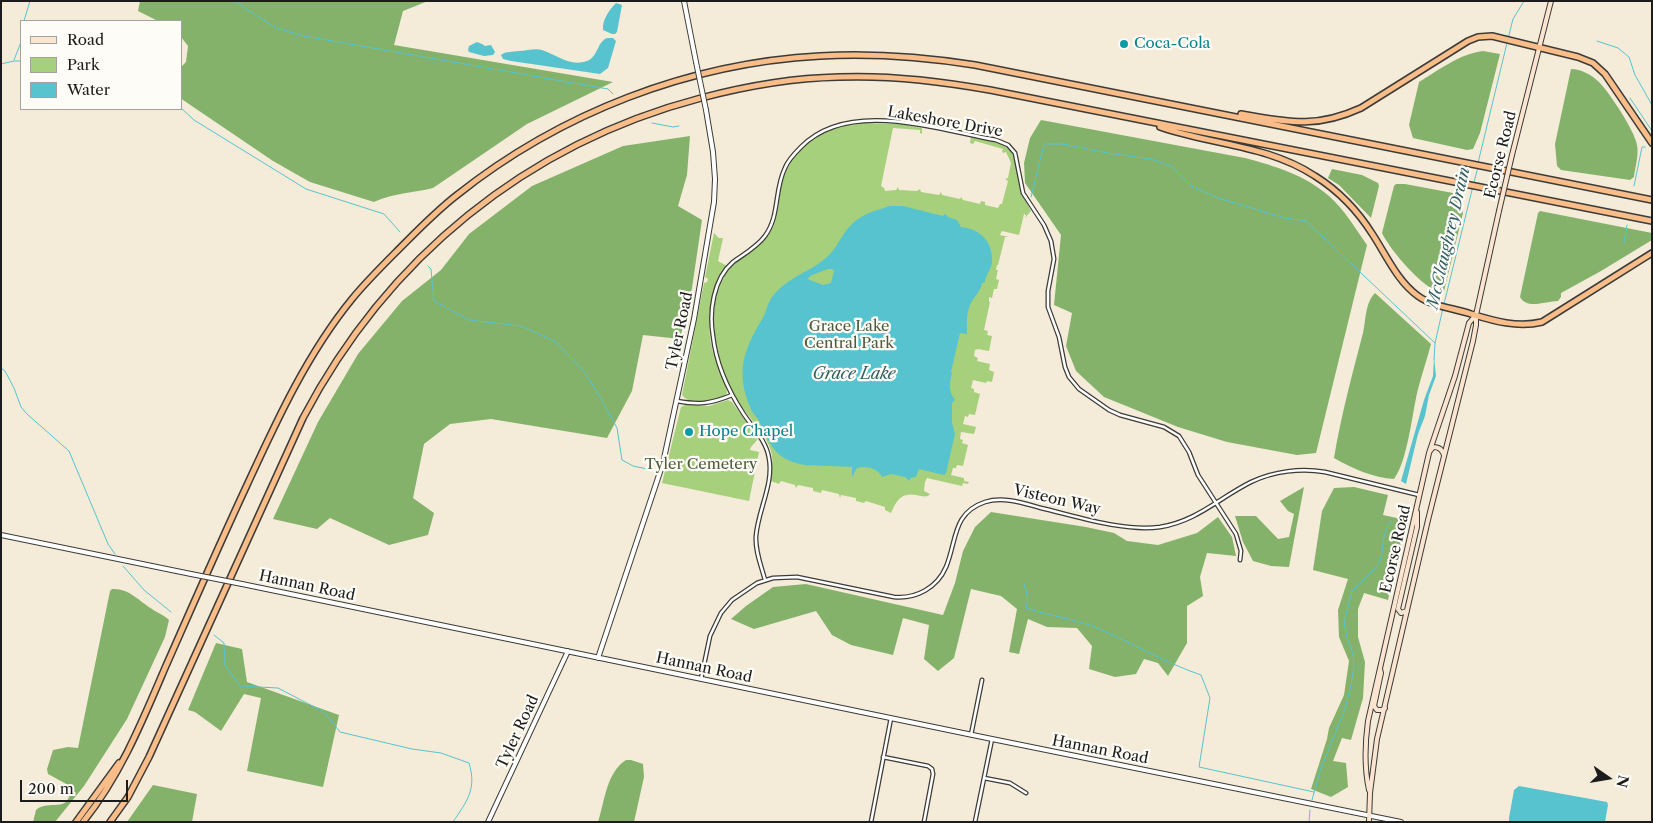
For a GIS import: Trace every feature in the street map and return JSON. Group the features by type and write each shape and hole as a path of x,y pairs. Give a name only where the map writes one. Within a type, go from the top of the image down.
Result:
{"highway":[{"path":"1195,109 1290,122 1318,122 1361,108 1468,41 1483,36 1497,36 1583,58 1597,65 1610,79 1652,144"},
{"path":"83,822 105,792 126,755 286,402 328,332 351,300 439,210 484,175 554,131 600,109 668,83 750,64 818,56 880,55 954,62 1652,200"},
{"path":"110,822 128,796 149,757 296,433 317,392 337,359 370,313 414,263 467,215 516,179 571,147 644,114 733,89 802,79 867,77 934,82 990,90 1652,221"},
{"path":"1143,121 1167,129 1270,154 1315,175 1338,192 1358,214 1400,277 1414,293 1426,301 1440,306 1516,325 1530,325 1542,322 1652,253"},
{"path":"76,822 126,755"}],"main road":[{"name":"Ecorse Road","path":"1369,822 1374,757 1428,520 1473,341 1476,315 1512,155 1551,1"},
{"name":"Ecorse Road","path":"1370,793 1366,771 1368,721 1429,453 1455,376 1469,323 1476,315"},
{"path":"1429,453 1434,447 1438,447 1444,455"},
{"path":"1408,611 1400,614 1398,610 1417,527 1417,510"},
{"path":"1380,667 1381,674 1374,706 1377,710 1385,708"}],"street":[{"name":"Tyler Road","path":"598,658 665,454 702,279 714,202 714,158 684,1"},
{"name":"Lakeshore Drive","path":"765,580 757,553 756,536 769,476 769,457 762,440 732,395 717,357 713,339 712,316 716,290 722,275 730,265 759,243 767,233 774,220 779,186 785,168 794,155 809,139 828,128 847,122 891,121 996,140 1008,145 1015,154 1022,190 1052,241 1054,259 1048,291 1048,302 1050,315 1060,340 1065,367 1069,377 1079,389 1109,410 1120,415 1159,425 1175,433 1187,448 1196,472 1236,534 1241,551 1240,560"},
{"path":"677,401 707,404 732,395"},
{"name":"Visteon Way","path":"701,679 710,636 721,613 739,594 765,580 798,577 894,597 918,594 932,586 943,572 947,565 955,532 963,518 979,504 994,499 1015,501 1113,524 1160,527 1195,516 1258,479 1280,473 1300,471 1325,472 1419,495"},
{"name":"Hannan Road","path":"1,536 1401,822"},
{"name":"Tyler Road","path":"488,822 568,651"},
{"path":"972,735 982,680"},
{"path":"871,822 891,718"},
{"path":"975,822 992,739"},
{"path":"884,757 925,765 932,769 924,822"},
{"path":"984,778 1010,783 1026,793"}],"green space":[{"path":"140,1 428,1 403,11 394,45 613,82 527,124 433,188 396,195 374,202 310,182 273,161 183,100 182,66 186,62 188,46 182,38 182,20 156,20 138,11"},
{"path":"1483,51 1500,54 1480,133 1473,149 1467,150 1413,138 1409,125 1419,82 1457,59"},
{"path":"1571,69 1586,73 1599,82 1615,103 1632,131 1638,153 1634,177 1630,180 1561,170 1557,166 1555,144"},
{"path":"1041,120 1256,161 1289,172 1310,182 1340,207 1367,245 1316,453 1297,455 1227,442 1178,427 1104,397 1076,371 1066,346 1072,313 1054,305 1061,235 1025,183 1024,163 1030,138"},
{"name":"Grace Lake","path":"856,123 899,124 922,128 922,134 920,130 893,128 881,186 885,191 896,190 898,187 899,190 917,191 920,189 921,192 939,195 941,192 942,195 960,199 961,197 963,200 980,204 981,201 985,202 985,205 998,208 1002,204 1008,181 1005,179 1008,178 1011,163 1006,152 1003,153 1003,149 975,141 973,144 970,143 971,137 974,136 1002,144 1011,151 1015,160 1020,190 1031,211 1025,218 1026,215 1024,214 1019,235 1002,231 1000,235 1009,237 1005,237 997,265 996,279 999,280 997,289 994,289 992,298 989,297 990,302 984,330 988,331 987,335 992,336 989,351 975,350 974,356 978,358 977,361 990,364 989,370 994,372 992,382 987,381 986,383 973,380 971,388 974,389 974,392 980,394 975,415 969,414 968,417 965,416 963,424 976,427 974,434 961,432 960,439 963,440 962,443 968,445 963,466 957,465 956,468 953,468 951,475 964,478 964,481 969,482 968,484 963,483 962,486 927,478 924,491 930,494 928,496 911,494 902,496 891,513 885,510 885,507 866,501 864,503 856,501 856,498 841,495 840,498 839,494 822,490 821,493 813,491 813,488 798,485 796,488 795,485 781,481 779,484 771,481 772,458 769,445 734,394 722,367 715,337 715,308 721,284 731,267 762,242 772,230 782,184 792,160 800,150 820,135"},
{"path":"690,136 687,175 678,206 702,220 692,288 680,339 643,335 632,391 607,438 491,419 450,424 424,444 413,498 434,513 428,535 389,545 330,518 317,529 273,519 318,422 358,354 402,301 441,270 469,234 532,186 623,146"},
{"path":"1332,169 1362,175 1378,183 1379,186 1371,218 1339,185 1328,178"},
{"path":"1396,184 1453,193 1458,197 1463,213 1442,293 1426,285 1408,268 1392,249 1382,233"},
{"path":"1540,211 1652,233 1652,240 1561,293 1558,301 1537,304 1527,303 1520,297"},
{"path":"714,233 719,238 723,238 718,261 727,266 712,296 709,319 713,352 727,393 712,401 698,402 686,399 682,395 704,283 708,279 705,277"},
{"path":"1375,293 1431,344 1418,389 1403,460 1394,479 1363,472 1334,458 1343,411 1369,302"},
{"name":"Tyler Cemetery","path":"728,400 732,402 758,438 750,450 759,452 749,501 662,483 681,407 685,405 709,406"},
{"path":"1304,487 1289,567 1271,566 1253,561 1243,542 1235,516 1256,516 1278,539 1289,537 1294,514 1288,511 1280,501"},
{"path":"1354,487 1388,495 1383,515 1406,520 1388,600 1364,593 1358,609 1358,637 1365,662 1363,698 1351,740 1342,738 1333,761 1346,763 1348,787 1331,797 1311,789 1329,728 1344,695 1349,661 1339,637 1338,610 1348,579 1313,570 1322,511 1334,488"},
{"path":"991,512 1086,527 1114,533 1127,541 1158,545 1197,533 1218,517 1232,537 1236,556 1207,553 1200,577 1203,596 1187,606 1187,643 1168,676 1158,663 1144,659 1136,674 1115,677 1089,669 1092,646 1077,628 1047,627 1028,619 1019,654 1009,652 1017,609 1001,596 971,589 954,658 938,671 924,659 929,625 903,618 893,655 851,645 832,635 816,611 754,629 731,619 773,587 806,584 943,615 955,583 963,551 975,527"},
{"path":"112,589 129,593 167,618 169,620 165,637 127,719 84,786 55,822 33,822 36,810 47,805 63,804 67,801 70,786 48,774 47,769 53,750 68,747 78,748 110,591"},
{"path":"216,643 242,649 247,682 339,715 323,787 247,771 261,698 244,694 221,731 195,712 188,710"},
{"path":"626,760 643,764 644,777 634,822 598,822 610,780 614,772"},
{"path":"153,785 197,794 192,822 127,822"}],"water":[{"path":"616,3 622,5 617,32 612,34 603,30 603,26 606,15"},
{"path":"607,38 613,38 616,41 608,68 600,74 511,61 503,59 501,55 509,52 539,49 575,63 591,59 601,43"},
{"path":"477,42 485,46 491,45 495,52 493,55 484,56 469,52 469,46"},
{"name":"Grace Lake","path":"890,206 903,206 943,216 945,214 957,220 961,227 974,230 984,237 988,242 992,255 992,262 985,282 982,283 969,308 967,334 960,333 951,372 950,388 955,400 952,403 952,423 955,434 946,473 944,475 919,469 916,477 910,478 910,481 905,477 891,474 882,477 872,468 864,467 857,468 852,477 852,467 807,465 786,459 773,448 767,438 751,409 743,383 746,352 772,297 786,284 827,257 834,250 848,228 858,219","holes":["832,269 834,271 831,283 823,285 807,279 812,275"]},
{"path":"1434,357 1436,376 1418,434 1406,484 1401,481 1424,400 1433,376"},
{"path":"1519,786 1607,802 1605,822 1509,822 1514,790"}],"waterway":[{"path":"24,20 30,1"},
{"path":"234,1 276,28 304,36 608,89 613,94"},
{"name":"McClaughrey Drain","path":"1508,39 1513,19 1524,1"},
{"path":"1597,41 1618,48 1629,57 1635,75 1652,105"},
{"name":"McClaughrey Drain","path":"1478,163 1507,43"},
{"path":"14,60 20,45"},
{"path":"1,64 20,61"},
{"path":"1630,98 1652,131"},
{"path":"182,109 194,120 306,189 384,214 400,232"},
{"path":"652,123 673,127 679,126"},
{"path":"1031,197 1044,144 1063,144 1151,159 1171,166 1191,186 1218,198 1285,218 1306,221 1435,343"},
{"path":"1634,186 1642,147 1645,147"},
{"name":"McClaughrey Drain","path":"1474,182 1478,167"},
{"name":"McClaughrey Drain","path":"1444,304 1473,186"},
{"path":"1624,243 1627,225"},
{"path":"428,266 431,269 434,301 469,320 521,326 556,342 586,374 600,397 617,428 622,460 633,466 652,470"},
{"name":"McClaughrey Drain","path":"1434,360 1435,343 1443,308"},
{"path":"1,368 5,371 14,388 21,407 69,451 108,544 115,554"},
{"name":"McClaughrey Drain","path":"1312,800 1320,771 1345,709 1351,685 1354,667 1353,653 1347,638 1344,622 1352,591 1378,565 1382,554 1385,531 1392,521"},
{"path":"123,566 144,590 171,612"},
{"path":"1024,584 1028,598 1026,608 1092,626 1201,675 1210,698 1199,767 1314,792"},
{"path":"214,635 224,643 225,665 240,686 278,688 324,712 340,732 412,749 441,753 469,763 472,780 471,788 466,801 453,822"},
{"name":"McClaughrey Drain","path":"1309,822 1310,810"}],"place":[{"name":"Coca-Cola","path":"1124,44"},
{"name":"Hope Chapel","path":"689,432"}],"park label":[{"name":"Grace Lake Central Park","path":"849,336"}]}
